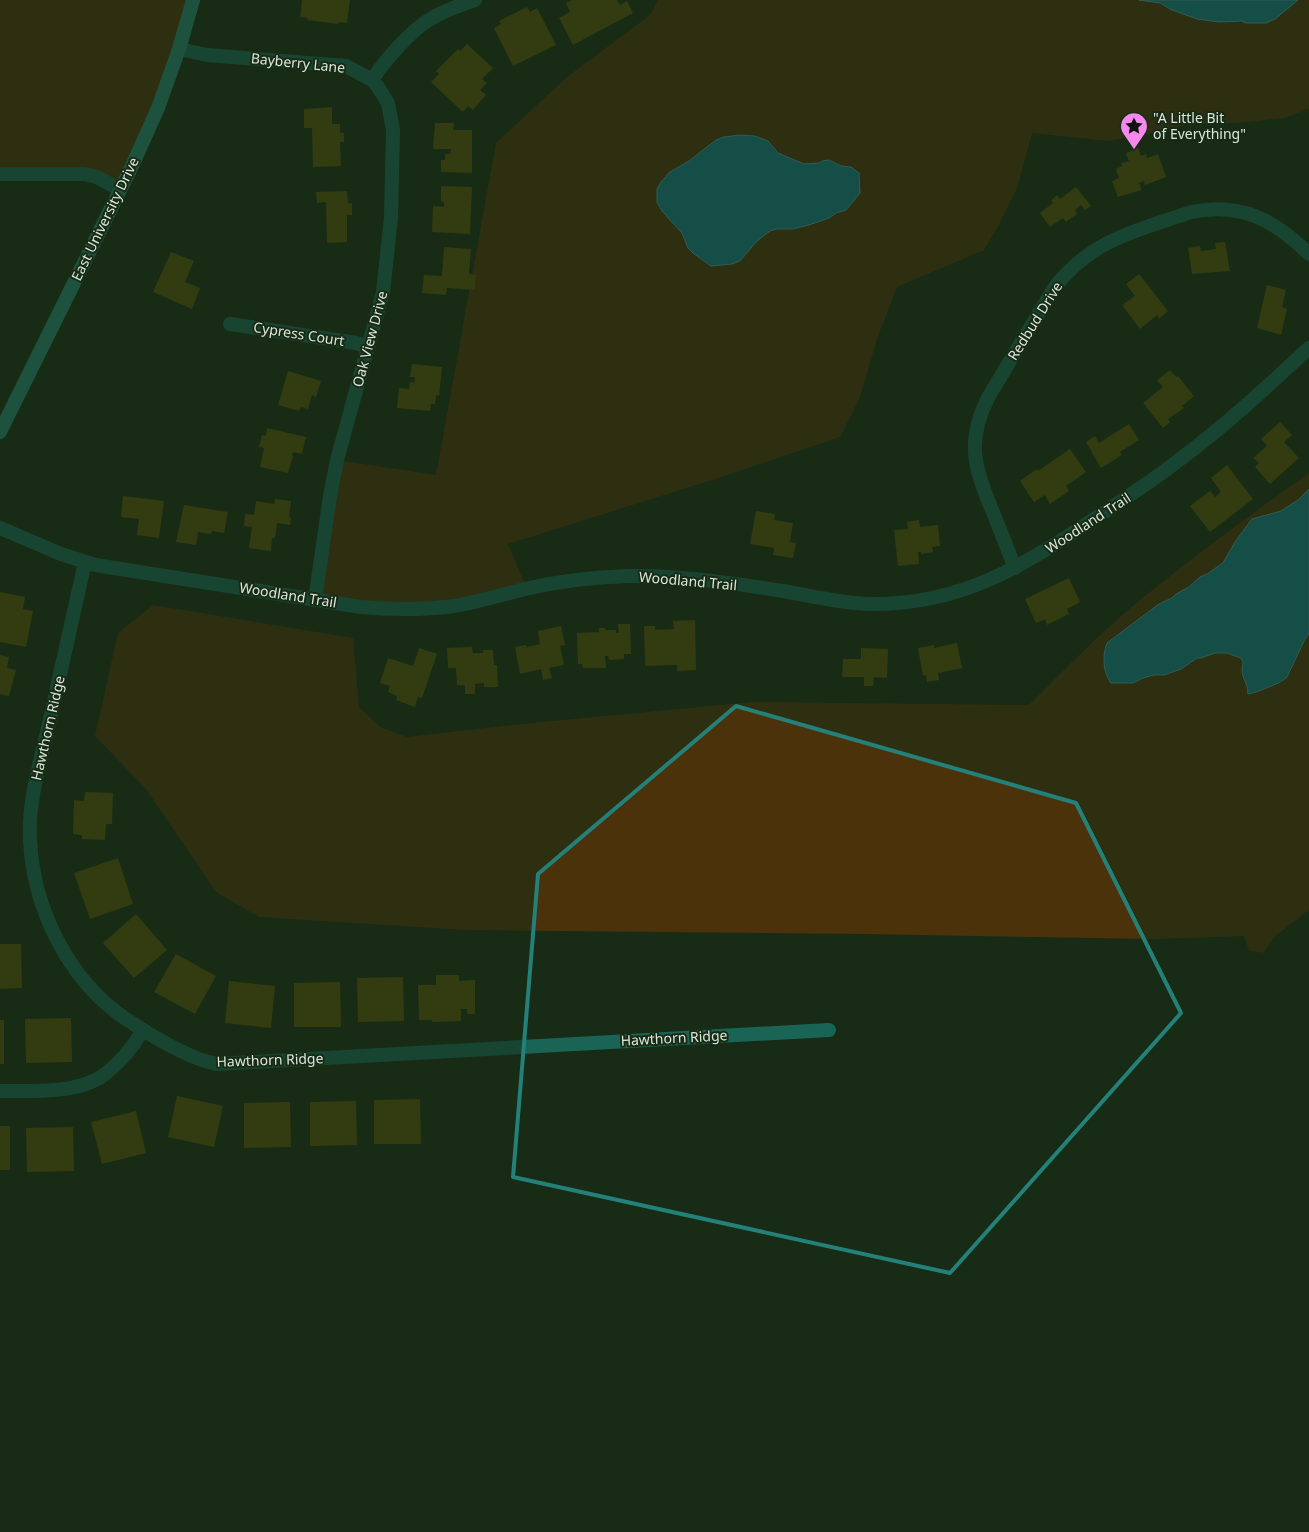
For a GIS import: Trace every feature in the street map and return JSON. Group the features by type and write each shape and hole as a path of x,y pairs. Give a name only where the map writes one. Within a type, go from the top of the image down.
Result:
{"main road":[{"name":"East University Drive","path":"0,432 132,166 158,108 179,49 193,0"}],"street":[{"path":"372,80 384,62 422,25 450,9 475,0"},
{"name":"Bayberry Lane","path":"179,49 207,55 346,66 372,80"},
{"name":"Oak View Drive","path":"315,600 337,460 383,292 387,267 394,130 388,103 372,80"},
{"path":"0,174 85,174 97,177 120,189"},
{"name":"Redbud Drive","path":"1015,568 980,481 975,456 976,431 983,407 989,396 1054,288 1063,277 1084,257 1108,242 1191,212 1202,210 1225,209 1247,213 1266,220 1309,254"},
{"name":"Cypress Court","path":"230,324 368,346"},
{"name":"Woodland Trail","path":"0,528 61,554 95,565 361,607 385,609 432,608 479,601 527,589 577,580 628,576 653,576 706,581 775,590 842,602 871,604 906,602 944,595 982,583 1015,568 1047,550 1181,459 1210,436 1309,348"},
{"name":"Hawthorn Ridge","path":"85,562 32,797 30,817 31,854 36,887 54,935 70,962 110,1008 143,1030 205,1062 217,1064 829,1030"},
{"path":"0,1092 66,1089 91,1082 104,1075 120,1061 143,1030"}],"highlighted area":[{"path":"736,706 1076,803 1181,1013 950,1273 513,1177 538,874"}],"shaded area":[{"path":"0,0 193,0 119,189 109,182 0,174"},
{"path":"658,0 1309,0 1309,109 1285,118 1236,123 1190,124 1108,141 1032,133 1017,188 984,250 897,287 878,336 860,397 840,437 712,480 508,544 527,589 456,606 315,600 337,460 436,475 496,143 567,77 650,15"},
{"path":"1309,473 1309,910 1274,937 1263,953 1249,950 1244,936 1154,939 467,930 259,917 216,892 146,789 95,736 118,633 153,605 353,638 359,707 380,727 407,737 752,702 1029,705 1100,635 1145,596 1226,533"}],"water":[{"path":"1139,0 1298,0 1275,19 1266,23 1245,23 1242,21 1219,22 1197,19 1172,10 1160,3"},
{"path":"740,135 755,136 768,141 778,153 804,164 829,160 841,166 851,167 859,173 860,193 846,210 809,225 793,229 770,231 757,241 740,261 732,264 711,266 688,248 682,233 662,211 657,202 657,189 670,172 689,161 716,140"},
{"path":"1309,489 1309,633 1287,677 1276,684 1248,694 1242,672 1243,662 1241,658 1227,653 1215,653 1197,658 1181,669 1164,675 1154,675 1133,683 1111,683 1106,674 1104,664 1104,653 1107,643 1159,604 1172,598 1223,563 1235,542 1252,519 1281,511 1298,500"}],"building":[{"path":"302,0 350,0 347,23 339,22 338,24 307,20 308,18 300,17"},
{"path":"572,0 617,0 620,5 627,1 633,13 573,45 559,18 570,12 566,3"},
{"path":"527,7 530,12 537,8 556,45 513,66 494,28 501,24 499,21"},
{"path":"467,44 493,68 482,79 487,83 480,90 486,95 473,110 468,106 463,112 431,82 439,74 436,71 458,49 460,51"},
{"path":"332,107 332,124 340,124 340,133 344,133 344,142 340,142 341,166 313,167 312,128 304,128 304,109"},
{"path":"435,123 454,123 453,130 472,130 472,173 441,172 441,160 445,160 445,154 450,154 451,149 433,149"},
{"path":"1138,148 1141,156 1146,154 1147,158 1158,154 1166,177 1145,185 1144,181 1139,183 1142,190 1118,197 1112,181 1119,178 1116,169 1122,166 1121,163 1129,161 1126,153"},
{"path":"441,186 472,187 470,234 432,232 433,206 444,207 444,202 441,201"},
{"path":"1076,187 1091,206 1085,210 1081,205 1075,210 1077,214 1066,222 1063,218 1050,227 1040,213 1053,203 1051,201 1057,195 1060,199"},
{"path":"347,191 348,203 352,203 352,215 347,215 347,242 327,243 326,202 317,203 316,192"},
{"path":"1225,242 1230,271 1192,274 1188,248 1200,246 1201,251 1216,249 1215,243"},
{"path":"444,247 471,249 469,274 476,275 475,290 447,288 446,295 422,293 424,275 442,276"},
{"path":"171,252 194,261 185,282 200,288 192,309 153,292"},
{"path":"1139,274 1168,311 1159,319 1157,315 1140,329 1122,305 1135,296 1126,284"},
{"path":"1267,285 1286,290 1282,307 1287,309 1281,335 1257,328"},
{"path":"412,364 442,367 439,396 436,395 435,404 431,404 430,411 397,408 399,388 409,389 410,382 414,383 415,377 410,377"},
{"path":"1170,370 1176,377 1178,376 1194,396 1182,406 1184,408 1168,419 1170,422 1163,428 1143,403 1163,387 1157,380"},
{"path":"288,371 321,381 316,397 312,395 308,409 301,407 299,411 278,405"},
{"path":"1280,422 1292,435 1284,442 1299,458 1270,484 1255,467 1259,463 1253,458 1267,446 1261,439"},
{"path":"1129,424 1139,440 1120,452 1122,455 1101,468 1086,442 1095,436 1099,443"},
{"path":"267,428 306,437 302,454 293,452 288,473 260,467 264,448 259,447 262,435 266,436"},
{"path":"1070,449 1086,472 1066,486 1069,491 1050,504 1045,495 1034,502 1020,481"},
{"path":"1227,465 1253,499 1210,532 1190,506 1210,491 1215,497 1221,492 1211,478"},
{"path":"123,496 164,501 159,538 137,535 139,519 121,517"},
{"path":"275,499 291,501 290,525 277,523 275,538 272,538 271,551 249,548 252,527 244,526 245,514 254,515 256,501 274,504"},
{"path":"184,505 228,512 224,533 212,531 211,534 198,532 196,545 176,542"},
{"path":"756,511 775,514 774,520 793,523 790,542 796,543 793,558 773,555 774,548 750,544"},
{"path":"919,520 920,527 938,525 940,546 932,547 933,552 921,554 921,552 918,552 919,564 898,566 894,530 908,529 907,522"},
{"path":"1069,578 1080,602 1067,609 1069,614 1047,625 1045,619 1036,623 1025,599"},
{"path":"0,592 25,597 23,609 33,611 26,647 0,642"},
{"path":"695,620 696,670 677,671 677,665 645,666 644,626 655,626 655,630 674,629 673,621"},
{"path":"618,624 630,624 631,654 624,654 624,659 609,660 608,656 605,656 606,668 583,668 582,664 578,664 577,633 599,632 599,628 605,628 605,630 616,630 616,633 619,633"},
{"path":"561,626 565,645 560,646 564,665 549,668 552,678 543,680 541,669 520,674 515,647 540,644 538,631"},
{"path":"957,643 962,668 938,673 939,680 927,682 926,675 923,676 918,648 934,645 934,648"},
{"path":"472,647 473,653 493,650 494,665 497,665 498,687 484,687 484,683 475,684 475,694 465,694 465,685 457,685 456,668 448,668 447,648"},
{"path":"419,648 437,654 422,698 418,697 415,707 396,700 397,696 388,692 390,686 380,683 388,658 413,666"},
{"path":"861,648 888,649 887,678 874,677 873,686 864,686 864,677 842,677 843,659 861,659"},
{"path":"0,655 9,657 7,668 16,670 9,696 0,694"},
{"path":"85,792 113,793 112,824 106,824 105,840 82,839 82,835 73,834 74,800 84,801"},
{"path":"118,858 133,904 90,919 74,873"},
{"path":"136,914 167,950 134,978 103,943"},
{"path":"0,944 21,944 22,988 0,989"},
{"path":"176,954 216,976 195,1014 154,992"},
{"path":"436,975 459,975 459,981 475,980 475,1014 467,1014 467,1009 461,1009 461,1021 432,1022 432,1020 419,1020 418,985 436,985"},
{"path":"403,977 404,1021 358,1022 357,978"},
{"path":"229,981 275,986 271,1028 225,1023"},
{"path":"340,982 341,1027 294,1027 294,983"},
{"path":"71,1018 72,1062 26,1063 25,1019"},
{"path":"0,1020 4,1020 4,1064 0,1064"},
{"path":"177,1096 223,1106 214,1147 168,1137"},
{"path":"420,1099 421,1144 374,1144 374,1100"},
{"path":"356,1101 357,1145 310,1146 310,1102"},
{"path":"290,1102 291,1147 244,1148 244,1103"},
{"path":"136,1111 146,1153 102,1164 91,1122"},
{"path":"0,1126 10,1126 10,1170 0,1170"},
{"path":"73,1127 74,1171 27,1172 26,1128"}],"place":[{"name":"\"A Little Bit of Everything\"","path":"1134,150"}]}
